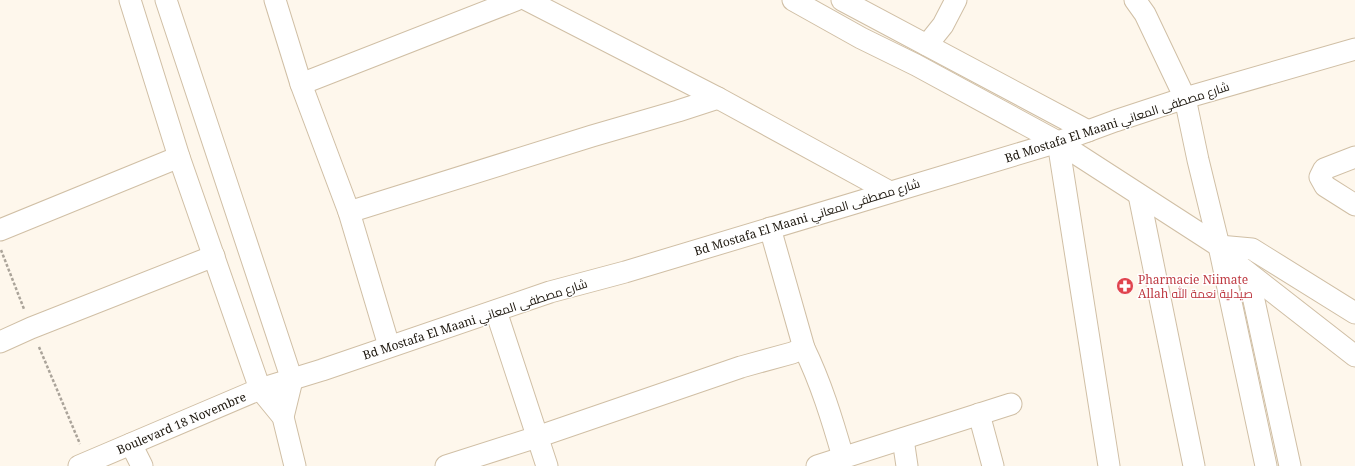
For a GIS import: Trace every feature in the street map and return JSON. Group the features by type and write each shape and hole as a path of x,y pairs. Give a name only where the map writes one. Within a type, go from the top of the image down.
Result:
{"street":[{"path":"130,0 179,157 260,389 283,417"},
{"path":"166,0 292,380 283,417 294,466"},
{"path":"275,0 301,84 349,212 390,346"},
{"path":"301,84 516,0"},
{"path":"527,0 718,98 890,192"},
{"path":"793,0 861,38 897,55 1058,142 1219,246 1236,264 1355,356"},
{"path":"842,0 1088,131"},
{"path":"927,45 943,25 956,0"},
{"path":"1135,0 1145,14 1185,98 1198,160 1219,246 1266,466"},
{"path":"897,55 907,34"},
{"name":"Bd Mostafa El Maani شارع مصطفى المعاني","path":"260,389 292,380 550,292 625,272 1058,142 1185,98 1355,49"},
{"path":"349,212 718,98"},
{"path":"1058,142 1109,466"},
{"path":"0,230 179,157"},
{"path":"1355,157 1324,169 1320,176 1325,186 1355,205"},
{"path":"1139,195 1194,466"},
{"path":"770,228 804,348 826,400 843,457"},
{"path":"1219,246 1252,249 1355,314"},
{"path":"0,342 31,328 214,256"},
{"path":"1248,273 1290,466"},
{"path":"496,311 547,466"},
{"path":"446,466 537,437 741,367 792,353 804,348"},
{"name":"Boulevard 18 Novembre","path":"83,464 260,389"},
{"path":"817,466 1011,404"},
{"path":"979,414 994,466"},
{"path":"902,440 907,466"},
{"path":"131,444 142,466"}],"path":[{"path":"0,246 83,464"}],"place":[{"name":"Pharmacie Niimate Allah صيدلية نعمة الله","path":"1125,286"}]}
